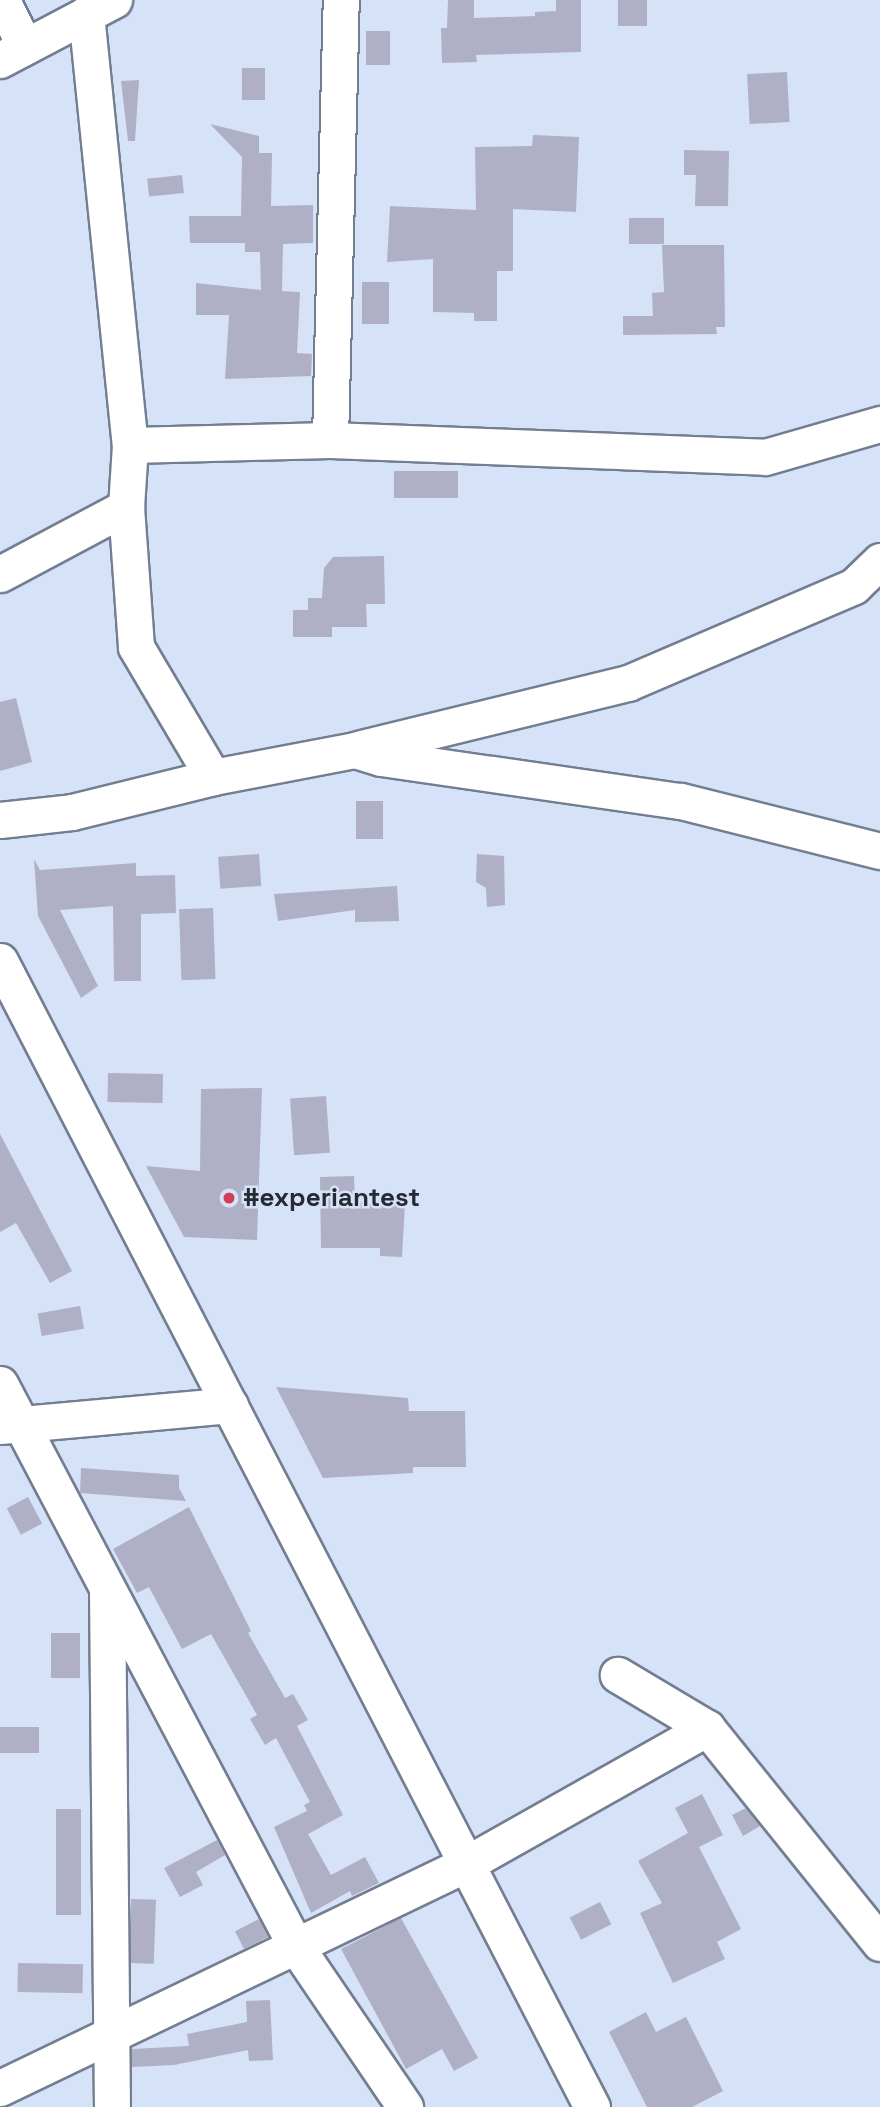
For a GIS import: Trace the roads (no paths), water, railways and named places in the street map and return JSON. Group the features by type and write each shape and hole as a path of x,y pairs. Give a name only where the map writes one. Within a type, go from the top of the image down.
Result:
{"street":[{"path":"2,0 12,53 100,7 130,445 126,507 136,647 213,777"},
{"path":"330,440 341,0"},
{"path":"130,445 330,440 765,457 880,424"},
{"path":"0,574 126,507"},
{"path":"0,820 72,812 213,777 355,750 628,683 854,586 880,561"},
{"path":"355,750 381,758 681,801 880,851"},
{"path":"0,961 592,2107"},
{"path":"0,1384 11,1425 107,1581 295,1945 385,2093 405,2107"},
{"path":"11,1425 230,1405"},
{"path":"107,1581 112,2107"},
{"path":"618,1675 707,1728 880,1943"},
{"path":"0,2088 112,2037 295,1945 466,1864 707,1728"}],"place":[{"name":"#experiantest","path":"229,1198"}]}
